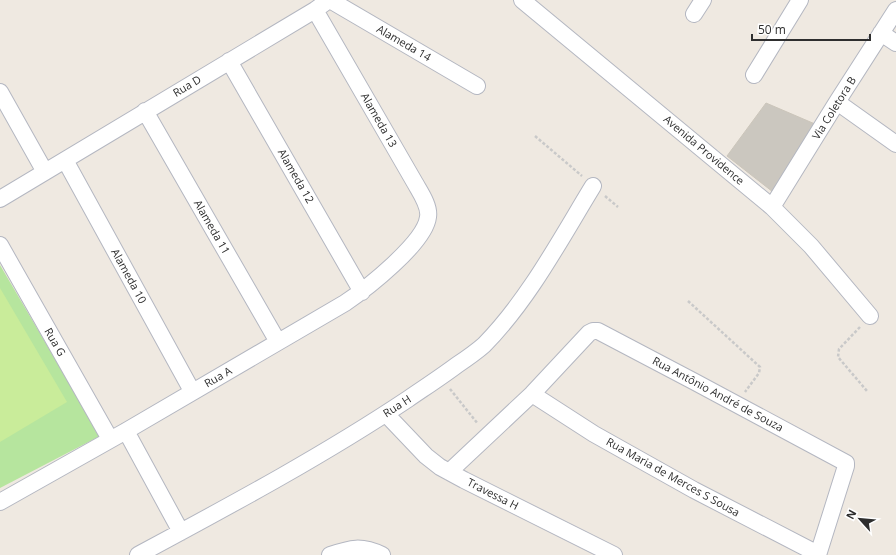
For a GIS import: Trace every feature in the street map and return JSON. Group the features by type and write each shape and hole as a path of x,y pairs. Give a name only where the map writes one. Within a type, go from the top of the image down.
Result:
{"street":[{"name":"Rua D","path":"0,199 330,0"},
{"name":"Alameda 14","path":"330,0 477,86"},
{"name":"Avenida Providence","path":"522,0 772,207 812,246 870,316"},
{"path":"694,14 703,0"},
{"path":"754,75 800,0"},
{"name":"Alameda 13","path":"315,10 423,198 428,217 422,233"},
{"name":"Via Coletora B","path":"772,207 836,102 896,10"},
{"path":"881,33 896,43"},
{"name":"Alameda 12","path":"229,61 362,292"},
{"path":"0,92 45,172"},
{"path":"836,102 896,144"},
{"name":"Alameda 11","path":"146,111 278,342"},
{"name":"Alameda 10","path":"65,160 192,391"},
{"name":"Rua H","path":"138,555 271,483 386,414 482,346 500,328 538,274 593,186"},
{"name":"Rua A","path":"0,502 126,431 192,391 345,303 362,292 390,267 422,233"},
{"name":"Rua G","path":"0,245 110,439"},
{"name":"Rua Antônio André de Souza","path":"532,394 589,333 594,331 604,334 736,403 846,463 818,555"},
{"path":"449,472 532,394"},
{"name":"Rua Maria de Merces S Sousa","path":"532,394 594,434 694,490 818,555"},
{"name":"Travessa H","path":"386,414 426,456 449,472 614,555"},
{"path":"126,431 181,532"},
{"path":"330,555 355,548 371,550 382,555"}],"path":[{"path":"535,136 618,207"},
{"path":"688,301 760,367 759,373 736,403"},
{"path":"867,391 838,357 839,349 870,316"},
{"path":"440,377 487,435"}],"green space":[{"path":"0,265 100,436 0,488"},
{"path":"0,288 67,402 0,442"}],"building":[{"path":"766,103 815,124 773,192 727,156"}]}
